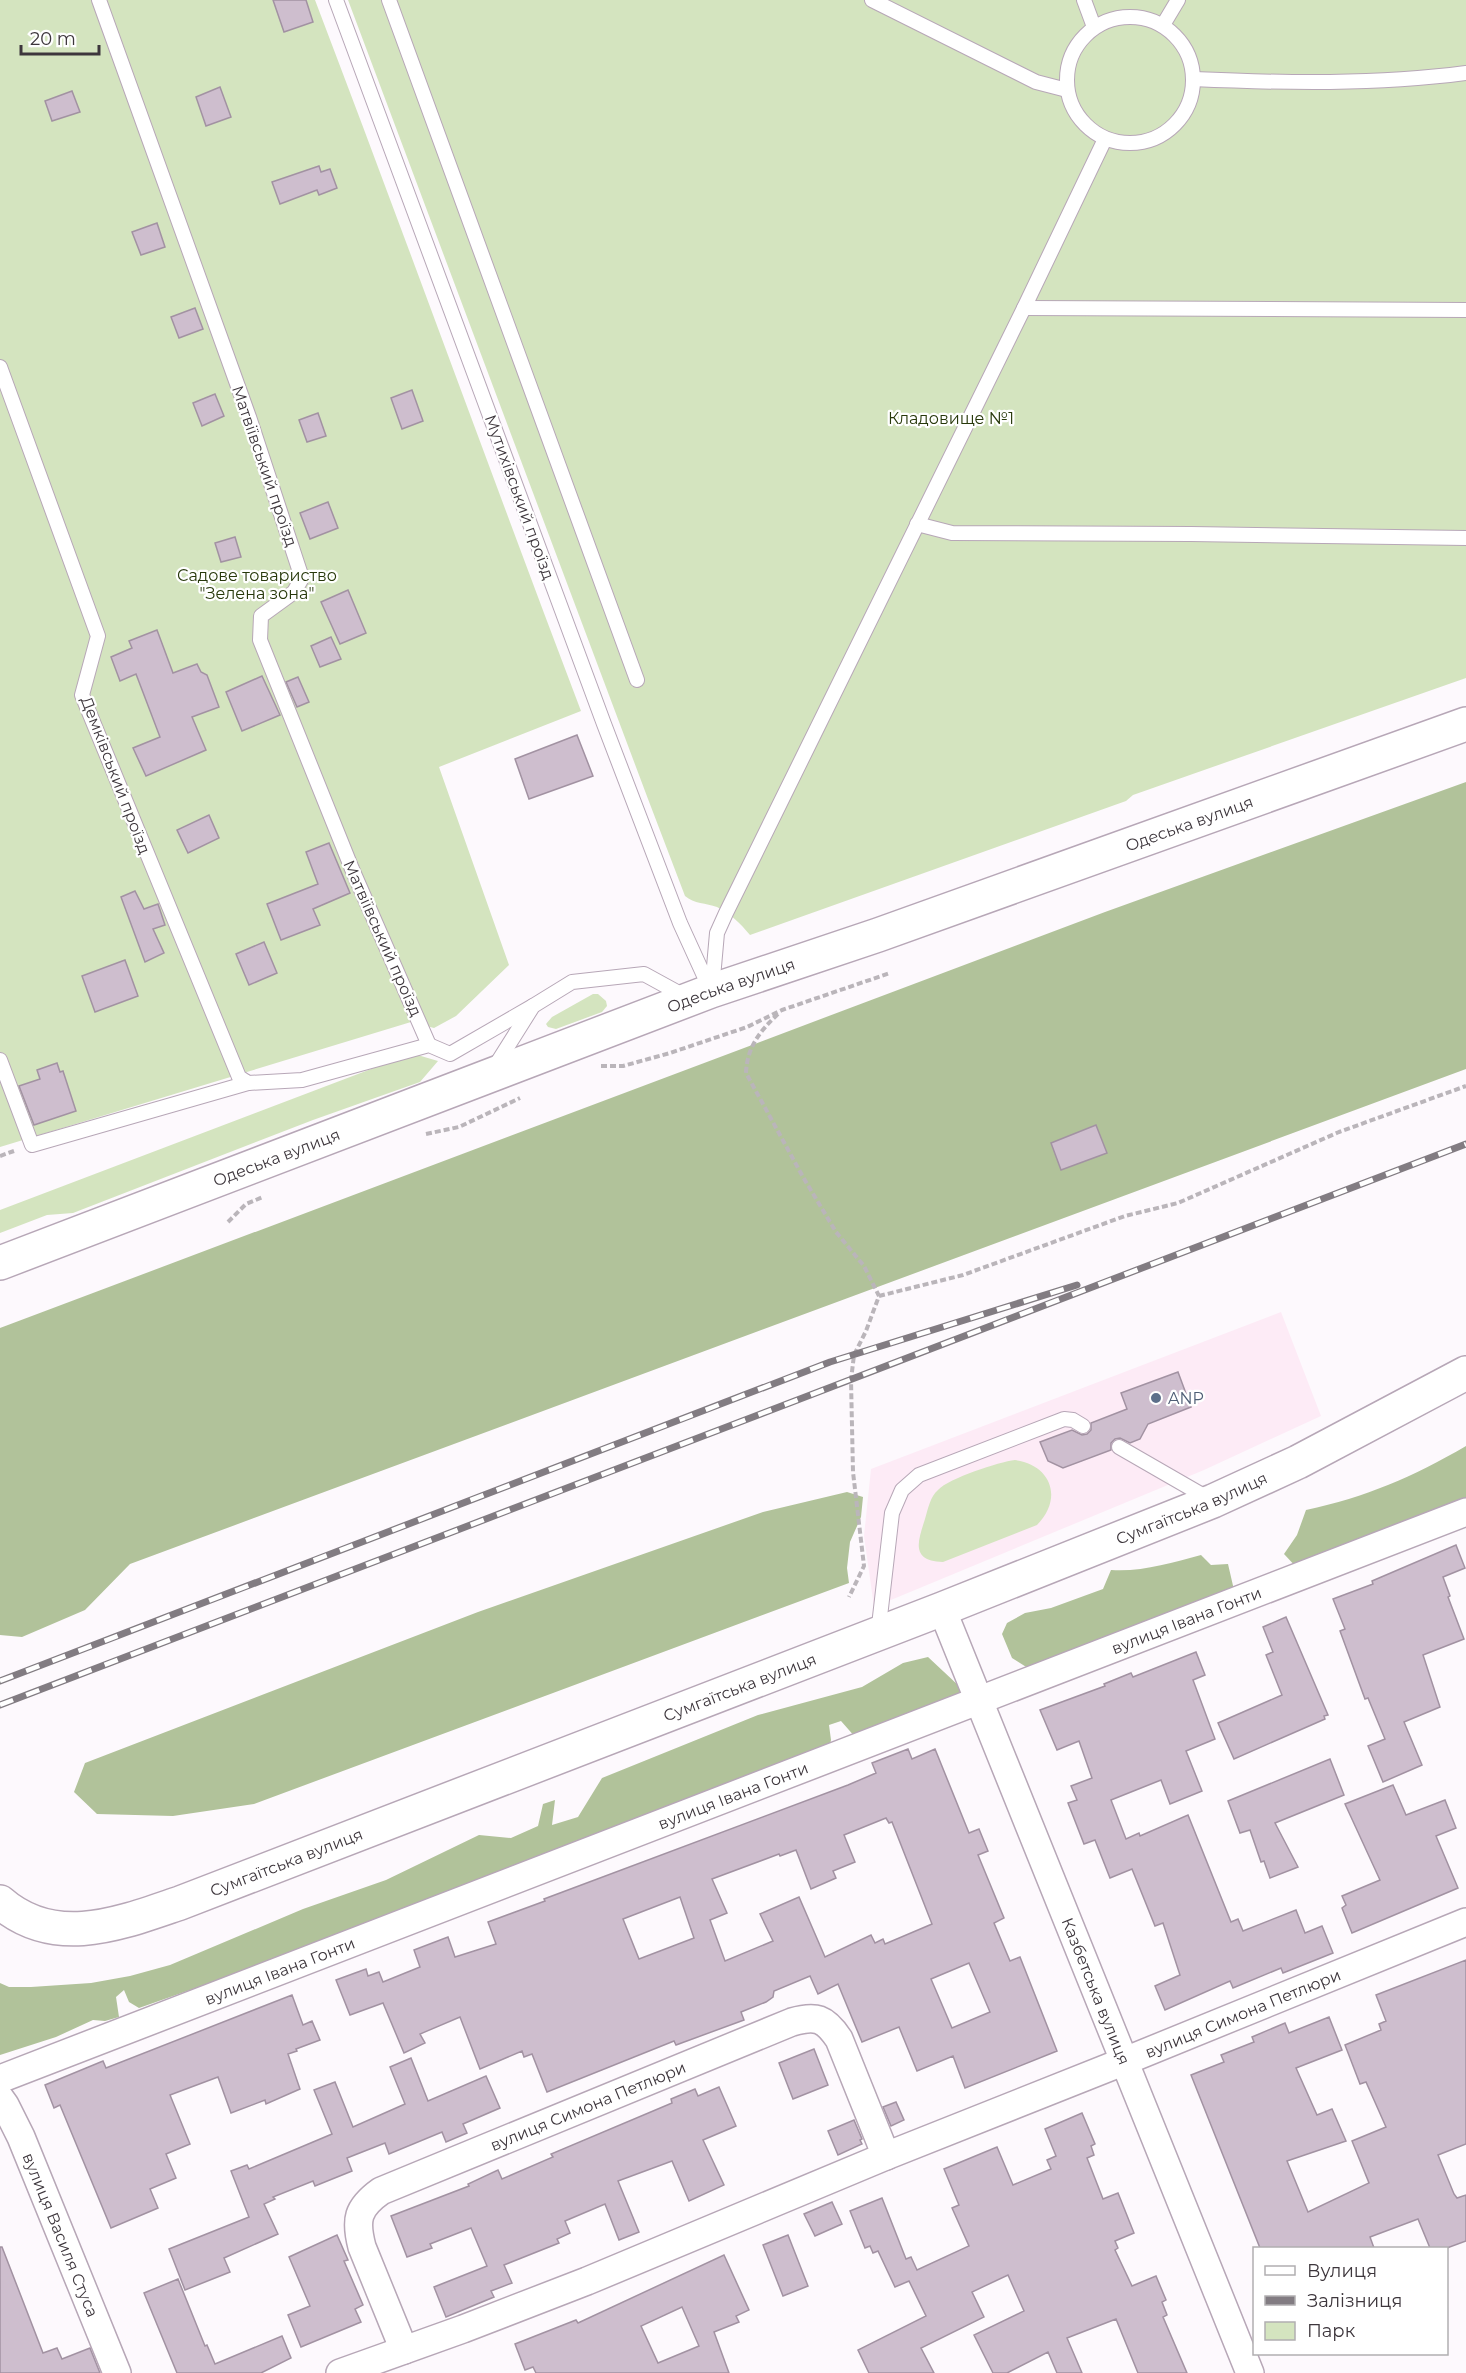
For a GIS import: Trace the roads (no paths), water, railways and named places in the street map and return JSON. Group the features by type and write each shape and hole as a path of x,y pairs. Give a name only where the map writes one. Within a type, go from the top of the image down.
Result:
{"main road":[{"name":"Одеська вулиця","path":"0,1263 701,995 878,935 1466,724"},
{"name":"Сумгаїтська вулиця","path":"0,1902 17,1914 62,1928 97,1928 180,1903 942,1610 1213,1501 1298,1462 1466,1373"}],"street":[{"name":"вулиця Івана Гонти","path":"0,2079 1466,1512"},
{"name":"Казбетська вулиця","path":"942,1610 1250,2373"},
{"name":"вулиця Симона Петлюри","path":"340,2373 587,2281 886,2156 1466,1922"},
{"name":"вулиця Симона Петлюри","path":"404,2350 358,2234 357,2221 371,2198 381,2191 792,2022 806,2018 820,2019 831,2027 839,2039 886,2156"},
{"name":"вулиця Василя Стуса","path":"0,2098 21,2137 117,2373"}],"lane":[{"name":"Матвіївський проїзд","path":"99,0 249,417 302,578 294,591 261,616 260,640 352,869 429,1045"},
{"name":"Мутихівський проїзд","path":"336,0 680,923 701,995"},
{"path":"389,0 637,680"},
{"path":"873,0 1036,82 1067,90"},
{"path":"1084,0 1095,27"},
{"path":"1164,25 1178,0"},
{"path":"1129,16 1147,18 1164,25 1178,37 1187,52 1193,78 1188,105 1179,121 1166,133 1149,141 1131,144 1105,139 1083,123 1073,108 1067,90 1067,72 1072,55 1081,39 1095,27 1111,19 1129,16"},
{"path":"1193,78 1247,81 1407,80 1466,73"},
{"path":"0,1060 32,1144 244,1080 302,1080 429,1045 450,1054 572,982 644,974 701,995 717,933 1105,139"},
{"path":"1024,308 1466,310"},
{"name":"Демківський проїзд","path":"0,367 98,636 82,695 244,1080"},
{"path":"917,524 952,533 1466,538"},
{"path":"488,1077 533,1006"},
{"path":"878,1634 892,1513 899,1496 910,1481 919,1475 1064,1419 1072,1420 1083,1426"},
{"path":"1119,1447 1213,1501"}],"railway":[{"path":"0,1705 1466,1144"},
{"path":"0,1681 830,1362 1077,1285"}],"place":[{"name":"ANP","path":"1156,1398"}],"park label":[{"name":"Кладовище №1","path":"951,418"},
{"name":"Садове товариство \"Зелена зона\"","path":"257,584"}]}
